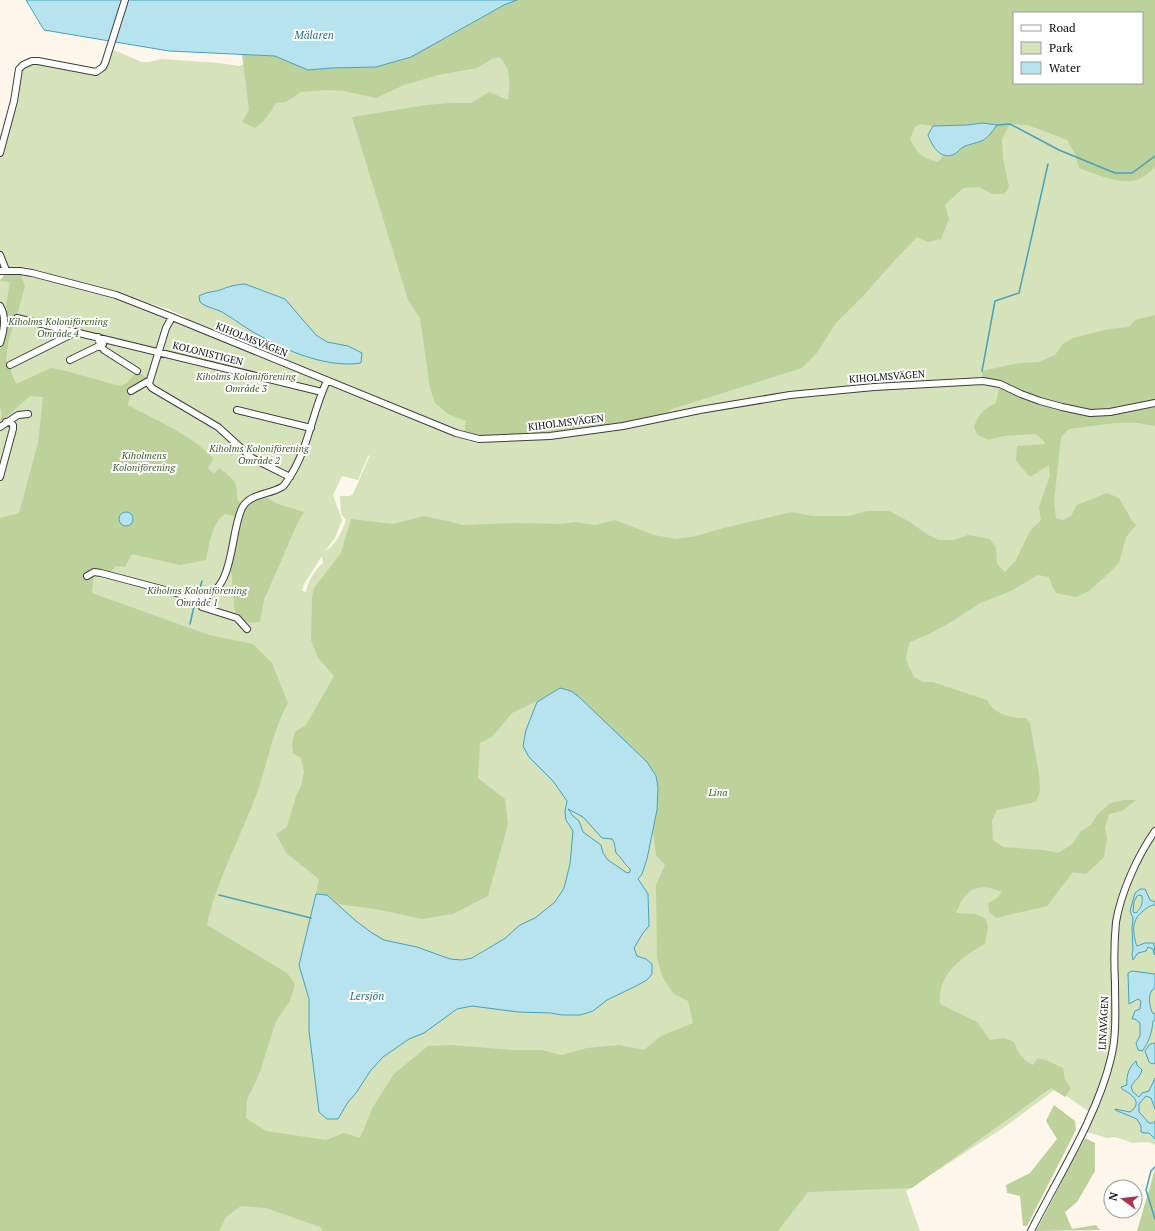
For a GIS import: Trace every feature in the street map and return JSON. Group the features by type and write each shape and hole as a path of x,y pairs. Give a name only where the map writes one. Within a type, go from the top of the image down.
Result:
{"street":[{"path":"0,153 14,101 19,69 23,65 32,61 38,61 96,72 103,67 125,0"},
{"path":"0,255 2,272"},
{"name":"KIHOLMSVÄGEN","path":"2,272 32,273 116,296 172,317 456,433 479,439 550,436 622,426 700,410 790,396 874,386 983,381 1000,384 1040,401 1090,413 1110,412 1155,402"},
{"path":"0,306 4,317 4,324 0,343"},
{"path":"172,317 166,328 149,384 152,388 218,426 252,458 290,476"},
{"name":"KOLONISTIGEN","path":"17,318 322,392"},
{"path":"10,365 76,332"},
{"path":"98,337 100,345 104,350 137,371"},
{"path":"70,360 110,340"},
{"path":"131,391 150,380"},
{"path":"87,576 94,572 101,573 199,599 210,594 222,583 227,568 237,522 243,507 249,500 257,495 283,486 290,476 302,452 327,381"},
{"path":"237,410 311,428"},
{"path":"0,427 18,415 28,414"},
{"path":"0,477 13,429 13,425 10,422 6,422"},
{"path":"199,599 202,607 237,618 247,629"},
{"name":"LINAVÄGEN","path":"1031,1231 1083,1131 1106,1076 1111,1058 1114,1037 1114,960 1119,909 1127,884 1139,858 1155,831"}],"green space":[{"name":"Lina","path":"516,0 1155,0 1155,1145 1149,1142 1132,1143 1114,1137 1108,1138 1083,1131 1091,1113 1056,1089 1006,1126 906,1191 920,1231 0,1231 0,279 20,273 115,298 183,323 185,317 168,309 26,267 6,270 0,255 0,153 19,69 32,61 101,74 111,49 142,62 161,59 219,63 239,66","holes":["370,455 353,494 350,496 340,496 341,514 346,520 338,538 325,551 335,538 342,520 333,495 342,476 358,480 368,456","322,556 323,563 312,576 306,592 302,591 304,584"]},
{"path":"517,0 1155,0 1155,167 1142,178 1137,180 1123,181 1108,178 1079,168 1074,152 1067,140 1028,125 1010,124 1002,139 1003,158 1009,187 1004,194 992,194 979,187 963,188 945,205 949,219 941,239 928,242 917,237 836,323 816,354 802,368 672,409 660,418 550,436 479,439 464,435 466,421 448,414 435,403 430,388 420,318 408,300 352,117 427,105 471,103 489,92 508,100 509,77 503,61 499,57 492,59 477,68 438,75 404,85 376,98 344,91 326,90 301,92 286,102 276,103 262,123 255,128 242,122 249,110 242,54 275,56 308,70 331,68 445,39 504,5","holes":["982,123 987,139 963,147 952,155 944,155 938,162 924,157 915,148 910,139 915,127 920,124 951,126"]},
{"name":"Kiholmens Koloniförening","path":"20,273 25,286 9,339 6,359 16,384 51,368 120,386 127,383 137,371 150,380 131,391 128,405 173,428 204,449 213,458 208,468 214,474 219,468 234,481 236,485 237,498 241,504 245,507 249,503 263,496 278,504 304,512 298,522 264,600 260,622 249,623 235,614 231,568 242,518 225,514 217,522 214,528 206,560 180,565 132,554 125,567 116,566 110,572 94,572 92,593 209,635 253,644 272,663 288,703 278,724 252,807 223,873 207,925 287,973 295,984 290,1001 276,1021 260,1072 247,1100 246,1118 266,1131 326,1140 344,1133 360,1138 373,1107 394,1074 428,1046 451,1045 512,1050 541,1050 562,1055 587,1048 619,1045 644,1050 661,1036 693,1023 688,1001 674,994 666,983 661,973 657,957 656,885 665,865 656,855 653,831 658,804 656,776 647,762 630,746 560,688 512,713 492,737 480,743 478,778 505,799 508,824 488,896 453,914 422,919 381,910 339,904 327,895 316,894 319,879 286,853 276,834 287,827 296,796 301,786 304,772 301,758 293,753 292,743 295,732 306,725 334,676 318,658 311,640 312,598 314,588 341,553 351,519 393,524 424,516 462,525 514,523 561,524 575,522 595,525 615,520 654,535 676,539 696,536 791,512 812,516 849,516 867,511 889,511 939,540 954,540 968,535 990,539 996,548 997,564 1005,572 1016,560 1030,531 1041,520 1039,507 1050,475 1049,465 1030,477 1016,461 1017,446 1045,444 1044,441 1035,434 1004,436 988,440 977,434 974,427 976,422 982,412 996,403 1000,384 983,381 982,371 1019,363 1039,362 1055,355 1063,344 1073,338 1109,329 1129,327 1135,320 1155,315 1155,426 1138,423 1115,423 1069,429 1061,437 1054,501 1056,518 1063,520 1071,516 1077,505 1107,493 1119,498 1136,525 1126,537 1119,563 1089,591 1076,597 1056,593 1049,577 1038,575 1011,591 980,603 953,621 910,642 907,651 906,660 914,677 923,682 933,682 987,700 998,712 1004,715 1026,718 1030,723 1039,775 1040,791 1036,802 997,810 992,821 993,840 1003,847 1044,850 1058,853 1072,844 1081,831 1091,825 1097,815 1110,803 1125,800 1136,800 1122,811 1109,814 1105,828 1107,839 1104,857 1086,874 1073,872 1047,906 996,918 989,912 988,903 997,898 1002,892 986,887 979,887 973,889 963,898 956,913 976,914 986,919 988,927 985,944 960,961 947,975 940,993 940,1004 977,1022 990,1040 1004,1038 1014,1042 1021,1056 1029,1063 1033,1065 1038,1058 1063,1068 1065,1080 1071,1088 1065,1097 1051,1088 912,1188 808,1192 778,1231 321,1231 323,1228 266,1208 241,1206 226,1217 219,1231 0,1231 0,518 19,513 38,443 43,397 30,396 3,420 0,420 2,414 0,407 0,349 8,318 6,305 10,282 0,281 4,275"},
{"path":"1054,1105 1075,1121 1076,1130 1027,1226 1023,1226 1020,1196 1007,1193 1006,1185 1030,1173 1057,1139 1046,1121"},
{"path":"1085,1138 1095,1143 1095,1171 1077,1202 1065,1212 1072,1229 1096,1225 1100,1230 1036,1231"},
{"path":"1155,1169 1155,1231 1137,1231 1140,1219 1143,1219 1143,1210"}],"water":[{"name":"Mälaren","path":"26,0 517,0 504,5 411,57 376,67 308,70 275,56 169,51 44,30"},
{"path":"982,123 997,125 983,140 965,146 952,155 947,156 940,153 934,147 928,135 933,126"},
{"path":"245,284 285,299 316,335 327,342 348,346 362,353 361,363 337,363 298,354 258,335 222,312 208,307 200,302 199,296 232,286"},
{"path":"123,512 129,512 133,516 133,522 129,526 123,526 119,522 119,516"},
{"name":"Lersjön","path":"560,688 571,691 647,762 656,776 658,788 657,810 647,859 642,874 638,879 648,894 649,926 634,948 637,956 646,959 652,964 652,974 647,980 607,1000 593,1011 580,1015 518,1012 472,1006 457,1009 424,1033 409,1039 383,1057 371,1070 356,1093 348,1102 338,1119 327,1119 319,1112 309,1031 309,999 299,965 316,894 327,895 356,921 384,940 417,947 450,959 462,960 472,958 504,939 520,925 535,918 555,902 564,888 570,864 573,831 566,820 565,811 567,801 553,781 529,757 523,746 526,730 537,702","holes":["568,809 583,817 602,838 612,839 616,853 630,869 630,872 627,873 608,860 603,853 601,845 583,832 579,821"]},
{"path":"1140,889 1145,889 1150,900 1155,902 1155,905 1143,911 1136,918 1134,930 1137,946 1145,943 1154,943 1155,955 1153,949 1148,947 1146,951 1138,953 1133,960 1133,918 1130,911 1135,893","holes":["1137,896 1142,896 1142,904 1140,908 1136,913 1133,912 1134,902"]},
{"path":"1132,971 1155,974 1155,988 1151,992 1150,1003 1153,1014 1155,1013 1155,1020 1153,1021 1148,1041 1142,1051 1138,1050 1136,1043 1140,1036 1140,1023 1135,1019 1132,1019 1135,1011 1140,1009 1141,1001 1138,999 1129,1004 1128,973"},
{"path":"1155,1043 1155,1063 1152,1064 1149,1062 1145,1051 1150,1044"},
{"path":"1136,1061 1137,1065 1142,1070 1131,1087 1133,1092 1139,1097 1142,1093 1149,1091 1155,1078 1155,1109 1151,1098 1146,1096 1139,1104 1139,1112 1149,1123 1153,1123 1155,1121 1155,1139 1149,1133 1141,1132 1141,1126 1137,1119 1115,1110 1130,1112 1136,1105 1135,1099 1121,1087 1127,1085 1128,1072"}],"waterway":[{"path":"997,125 1010,124 1059,150 1115,173 1132,173 1155,156"},
{"path":"982,371 995,301 1019,293 1048,164"},
{"path":"197,597 202,581"},
{"path":"190,624 195,602"},
{"path":"219,895 311,918"},
{"path":"1155,1167 1151,1171 1146,1190 1155,1219"}],"park label":[{"name":"Kiholms Koloniförening Område 4","path":"58,326"},
{"name":"Kiholms Koloniförening Område 3","path":"246,382"},
{"name":"Kiholms Koloniförening Område 2","path":"259,454"},
{"name":"Kiholms Koloniförening Område 1","path":"197,596"}]}
